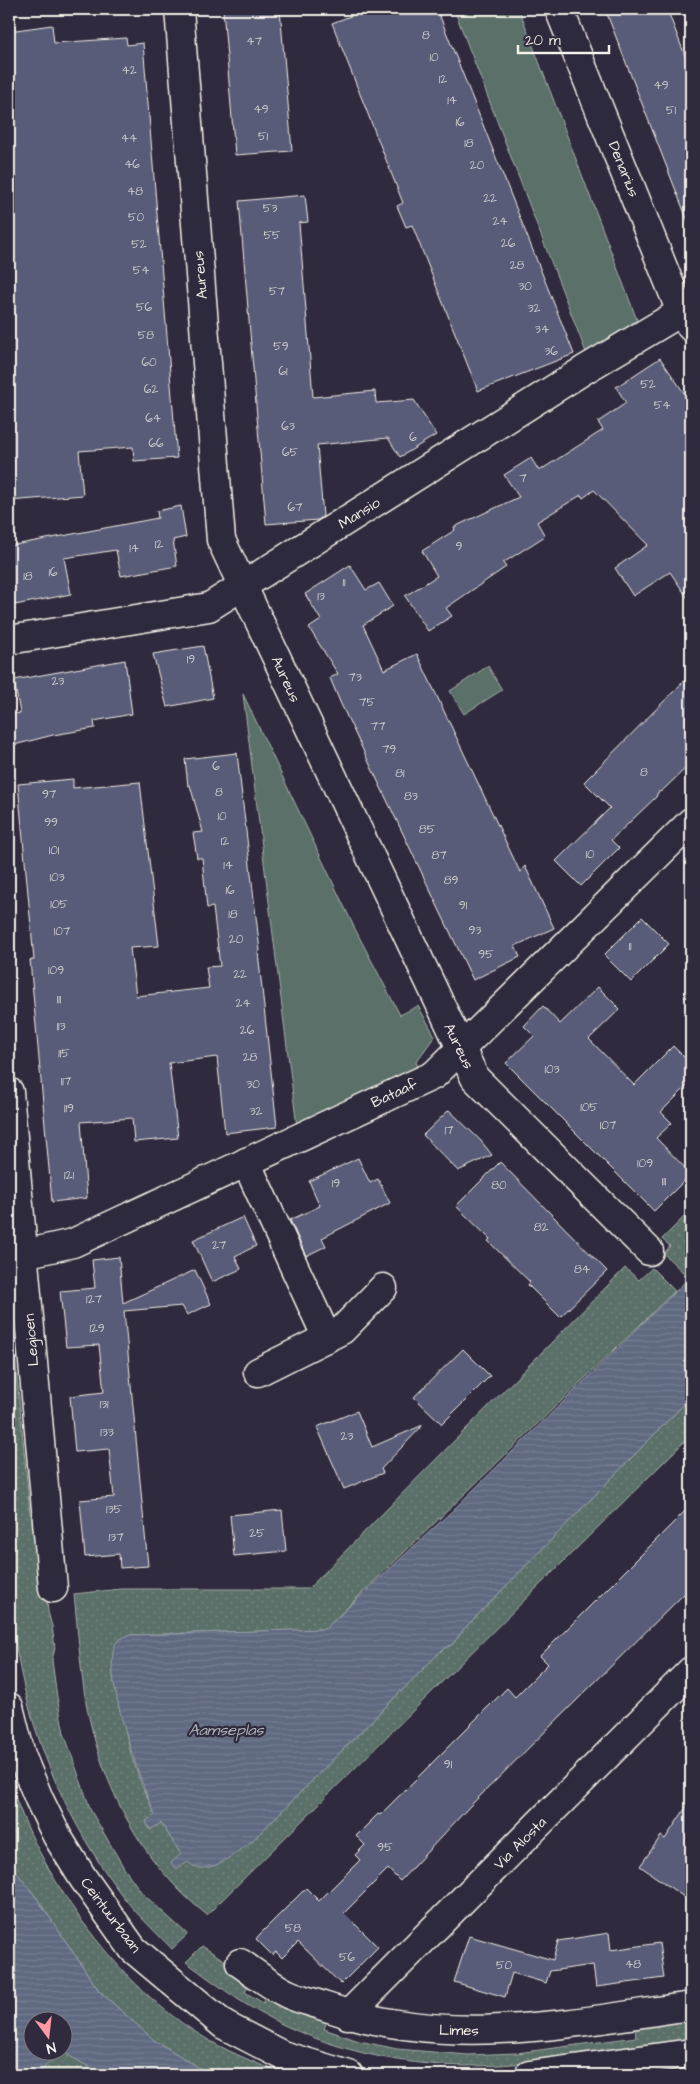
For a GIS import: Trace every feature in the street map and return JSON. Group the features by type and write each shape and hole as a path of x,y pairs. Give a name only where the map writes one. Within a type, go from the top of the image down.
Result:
{"street":[{"name":"Aureus","path":"179,9 222,540 242,587 475,1078 649,1251"},
{"name":"Denarius","path":"559,9 686,320"},
{"name":"Mansio","path":"9,640 209,607 584,370 686,320"},
{"name":"Bataaf","path":"24,1254 73,1243 434,1075 691,822"},
{"name":"Legioen","path":"9,1092 53,1588"},
{"path":"246,1162 327,1338"},
{"path":"258,1372 342,1330 383,1288"},
{"name":"Via Alosta","path":"348,2015 691,1671"},
{"name":"Ceintuurbaan","path":"9,1707 21,1755 38,1799 82,1878 133,1949 224,2025 282,2055 349,2075"},
{"name":"Limes","path":"240,1963 287,1994 348,2015 407,2027 465,2031 530,2028 691,2006"},
{"path":"529,2075 691,2053"}],"green space":[{"path":"454,9 519,9 637,320 587,355"},
{"path":"488,666 502,690 464,714 450,691"},
{"path":"243,694 355,929 400,1015 418,1006 435,1036 416,1062 420,1071 297,1127"},
{"path":"691,1210 691,1276 689,1278 664,1254 670,1246 662,1239"},
{"path":"9,1244 22,1355 15,1356 30,1514 39,1513 48,1612 55,1648 52,1660 64,1733 91,1811 124,1868 142,1893 187,1935 172,1949 121,1894 99,1863 80,1830 62,1796 47,1761 34,1725 24,1688 17,1651 9,1575"},
{"path":"625,1268 639,1280 652,1268 675,1291 325,1629 130,1635 118,1640 113,1677 131,1754 142,1786 156,1816 146,1821 150,1830 161,1823 181,1854 195,1867 216,1865 251,1842 442,1650 453,1644 463,1630 691,1397 691,1435 207,1915 184,1895 145,1848 115,1795 103,1767 87,1708 74,1594 121,1589 308,1589"},
{"path":"9,1779 22,1815 39,1851 60,1887 83,1922 136,1984 166,2011 197,2033 241,2056 286,2075 211,2075 154,2040 99,1991 36,1897 14,1869 9,1858"},
{"path":"202,1946 249,1976 250,1982 245,1992 263,2003 269,1994 327,2021 324,2029 359,2041 397,2049 468,2055 517,2053 636,2037 635,2026 691,2018 691,2039 572,2057 500,2065 466,2066 398,2060 331,2044 299,2032 268,2017 239,2000 186,1962"},
{"path":"72,2057 104,2075 36,2075 50,2062 72,2062"}],"water":[{"name":"Aamseplas","path":"691,1276 691,1397 463,1630 453,1644 442,1650 251,1842 228,1859 215,1865 198,1868 188,1862 176,1869 171,1863 181,1854 161,1823 150,1830 146,1821 155,1815 141,1780 125,1730 114,1680 112,1659 115,1645 118,1641 130,1635 325,1629 453,1510"},
{"path":"9,1858 14,1869 36,1897 99,1991 154,2040 211,2075 104,2075 72,2057 72,2012 22,2012 22,2062 50,2062 36,2075 9,2075"}],"building":[{"path":"223,9 280,9 292,151 235,155"},
{"path":"369,9 437,9 574,354 478,391 412,225 406,227 397,206 403,203 332,23"},
{"path":"605,9 667,9 691,71 691,224 689,224"},
{"path":"52,25 54,43 126,38 127,45 143,43 177,458 134,461 133,447 79,451 83,495 9,501 9,31"},
{"path":"305,195 308,222 299,223 313,397 375,391 376,403 414,400 436,435 400,457 388,438 317,445 323,516 318,520 266,524 239,201"},
{"path":"660,358 691,403 691,603 670,572 633,596 615,568 648,545 594,490 583,498 581,495 537,522 545,536 503,563 506,567 446,608 452,616 428,631 405,596 437,576 422,551 455,530 454,527 519,497 504,475 531,458 539,471 603,430 598,422 626,403 616,387"},
{"path":"181,506 186,537 173,540 177,566 121,576 116,550 64,558 71,594 15,605 9,568 9,546 158,518 157,511"},
{"path":"350,565 366,590 379,583 393,606 363,625 384,670 417,654 520,872 525,866 554,928 515,946 520,957 473,980 340,702 330,678 338,674 309,628 321,620 305,594"},
{"path":"203,646 213,698 167,707 153,654"},
{"path":"125,660 132,714 94,721 95,728 53,735 14,745 14,742 9,743 9,715 20,713 14,680"},
{"path":"691,674 691,763 662,791 658,792 656,797 611,840 619,848 581,886 556,861 610,808 584,782"},
{"path":"237,753 260,951 258,952 277,1127 225,1133 217,1057 169,1063 178,1138 134,1142 132,1118 81,1122 87,1198 52,1202 30,960 34,960 18,784 73,779 73,788 140,782 159,946 130,948 136,996 209,988 206,967 220,966 213,907 207,908 202,858 197,858 193,833 203,832 190,785 188,786 185,759"},
{"path":"642,917 669,944 631,982 604,955"},
{"path":"598,987 620,1009 589,1039 634,1085 673,1046 691,1064 691,1082 661,1112 672,1123 656,1138 691,1174 654,1211 506,1063 534,1036 524,1026 543,1006 560,1024"},
{"path":"449,1110 481,1141 492,1155 458,1171 423,1135"},
{"path":"358,1158 370,1183 378,1179 390,1203 322,1238 326,1246 306,1256 290,1220 320,1206 309,1181"},
{"path":"500,1162 607,1271 560,1317 528,1285 530,1282 488,1241 490,1239 456,1206"},
{"path":"243,1217 256,1246 235,1256 241,1269 212,1282 193,1240"},
{"path":"119,1257 123,1303 195,1270 211,1304 187,1315 182,1306 124,1311 148,1566 120,1568 119,1554 85,1557 80,1500 114,1497 109,1449 75,1452 70,1396 104,1392 99,1345 66,1347 60,1291 95,1288 92,1260"},
{"path":"463,1349 490,1376 442,1424 414,1397"},
{"path":"357,1411 372,1447 423,1425 381,1469 383,1473 344,1489 317,1427"},
{"path":"691,1505 691,1587 469,1807 400,1881 388,1869 344,1913 378,1947 341,1984 298,1942 282,1958 276,1952 272,1955 256,1939 259,1935 306,1888 319,1901 360,1860 355,1855 365,1845 356,1836 378,1814 380,1815 507,1688 515,1697 548,1664 540,1656"},
{"path":"282,1510 286,1551 234,1556 230,1515"},
{"path":"691,1800 691,1902 640,1866 661,1836 665,1839"},
{"path":"609,1933 611,1950 659,1943 664,1978 596,1987 593,1965 550,1971 546,1983 512,1973 505,1997 454,1982 469,1936 553,1960 558,1941"}]}
